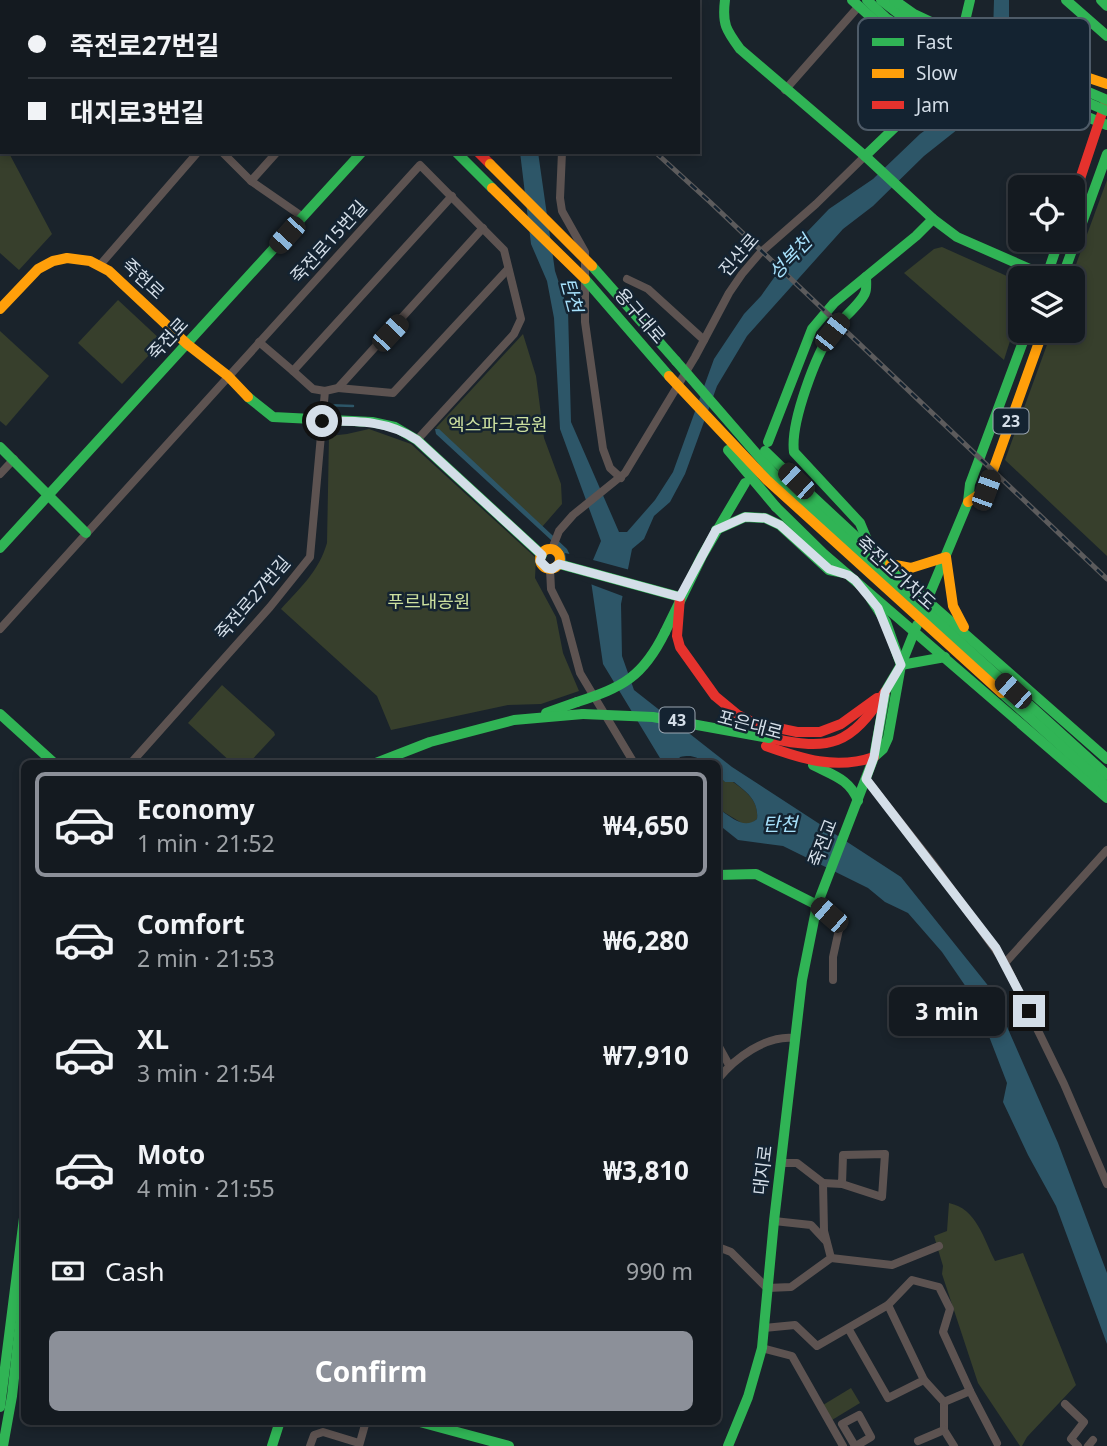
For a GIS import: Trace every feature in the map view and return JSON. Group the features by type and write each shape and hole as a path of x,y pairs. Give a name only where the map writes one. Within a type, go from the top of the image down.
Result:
{"main road":[{"path":"725,0 723,18 727,31 740,49 785,90 957,237 1022,266"},
{"path":"881,0 904,18"},
{"path":"894,0 922,18"},
{"name":"진산로","path":"966,18 970,0"},
{"path":"1066,0 1086,18"},
{"path":"1101,0 1107,6"},
{"path":"859,2 886,18"},
{"path":"859,2 875,18"},
{"path":"1090,21 1107,36"},
{"path":"1090,78 1107,84"},
{"path":"1083,175 1103,124 1107,99 1090,91"},
{"path":"1090,102 1107,111"},
{"name":"진산로","path":"865,156 894,130"},
{"name":"죽전로","path":"0,548 360,154"},
{"name":"용구대로","path":"458,154 585,279 669,376"},
{"name":"용구대로","path":"480,154 593,267 676,361"},
{"path":"1066,266 1107,154"},
{"path":"768,442 812,329 826,311 933,219"},
{"name":"죽현로","path":"0,309 38,269 53,261 79,259 100,265 187,344"},
{"path":"866,277 865,293 832,332 819,360 798,410 792,438 794,452 860,523 871,550"},
{"name":"포은대로","path":"384,760 442,739 535,717 627,722 807,746 826,744 844,737 862,725 901,665 968,502 970,484 1023,343"},
{"name":"포은대로","path":"968,502 986,490 1039,343"},
{"path":"187,344 228,376 273,417 372,422 395,427 417,440 559,554 559,566"},
{"path":"676,361 796,481 882,561 1107,758"},
{"name":"죽전고가차도","path":"676,361 774,474 1107,775"},
{"path":"669,376 776,507 852,577 1107,798"},
{"name":"죽전고가차도","path":"669,376 767,480 1107,787"},
{"path":"0,447 86,533"},
{"path":"535,717 609,692 638,676 656,653 680,597 716,530 746,483"},
{"path":"716,530 745,517 765,518 780,525 829,569 852,577 878,608 901,665 945,657"},
{"path":"550,549 540,558 542,564 680,597"},
{"path":"882,561 905,569 946,557 953,606 971,639"},
{"path":"875,596 886,592 890,587 893,581 892,569"},
{"path":"680,597 677,636 680,647 715,696 738,715 754,723 797,732 820,732 841,724 885,692"},
{"name":"포은대로","path":"768,742 806,761 852,763 874,757 883,749 888,738 901,665"},
{"path":"857,802 874,757 885,692"},
{"path":"0,714 51,760"},
{"name":"포은대로","path":"405,760 434,749 518,726 583,718"},
{"path":"806,761 849,782 855,791 857,802"},
{"name":"죽전교","path":"819,900 857,802"},
{"path":"721,875 756,874 819,900"},
{"name":"대지로","path":"728,1446 748,1397 762,1348 794,1038 802,980 819,900"},
{"path":"0,1406 21,1242"},
{"path":"3,1446 12,1396 21,1315"},
{"path":"272,1446 279,1425"},
{"path":"431,1425 509,1446"}],"street":[{"path":"785,90 859,2"},
{"path":"100,265 196,154"},
{"path":"224,154 251,181 303,217"},
{"path":"251,181 275,154"},
{"path":"562,154 562,211 585,252 584,322 603,449 610,468 623,475"},
{"name":"진산로","path":"550,549 559,531 573,515 623,475 729,293 751,264 865,156"},
{"name":"죽전로15번길","path":"0,629 420,165 504,250 521,319 514,334 417,440"},
{"path":"293,371 452,196"},
{"path":"338,388 483,228"},
{"path":"259,342 313,389 325,393 338,388 393,393 508,269"},
{"path":"627,279 648,289 704,340"},
{"path":"322,421 325,393"},
{"name":"죽전로27번길","path":"134,760 270,607 310,557 322,421"},
{"path":"0,474 14,459"},
{"path":"559,566 551,589 565,617 580,673 632,760"},
{"path":"866,779 934,865 1005,963 1064,1084 1107,1184"},
{"path":"1005,963 1107,850"},
{"path":"819,900 840,925 833,957 832,980"},
{"path":"721,1075 729,1065 774,1038 794,1038"},
{"path":"721,1050 729,1065"},
{"path":"782,1163 797,1164 822,1183 842,1184 882,1197 885,1154 843,1155 842,1184"},
{"path":"822,1183 824,1231 831,1258"},
{"path":"774,1221 811,1225 827,1242"},
{"path":"721,1248 731,1252 767,1288 791,1287 831,1258 892,1265 939,1246"},
{"path":"764,1328 795,1325 817,1346 888,1305 912,1280 939,1286 950,1309 943,1332 998,1443"},
{"path":"888,1305 924,1380 944,1402 944,1430 954,1446"},
{"path":"848,1328 887,1398 924,1380"},
{"path":"762,1348 792,1356 843,1446"},
{"path":"944,1402 970,1391"},
{"path":"1065,1404 1084,1422 1071,1439 1078,1446"},
{"path":"310,1446 314,1435 323,1432 359,1445 365,1425"},
{"path":"918,1441 944,1430"}],"green space":[{"path":"0,154 9,154 52,234 19,270 0,253"},
{"path":"1107,180 1107,556 1005,460 1048,343 1085,343 1085,266 1075,266 1081,252 1085,252 1085,240"},
{"path":"942,247 1008,277 1009,343 1004,360 904,273 934,249"},
{"path":"118,300 162,341 122,384 78,343"},
{"path":"0,331 49,376 6,426 0,421"},
{"name":"엑스파크공원","path":"523,334 536,376 544,438 561,484 562,504 542,527 436,428"},
{"name":"푸르내공원","path":"369,429 411,444 536,558 535,578 556,617 563,653 579,691 541,704 508,705 391,730 377,696 281,609 314,571 327,543 329,436"},
{"path":"222,685 275,735 252,760 229,760 188,723"},
{"path":"721,778 725,782 733,782 751,798 756,807 757,819 745,825 722,811"},
{"path":"949,1203 959,1206 973,1218 995,1261 1023,1253 1076,1385 1027,1437 1022,1446 978,1383 942,1274 943,1266 934,1236 947,1231"},
{"path":"851,1388 860,1403 832,1420 823,1405"}],"water":[{"name":"탄천","path":"994,0 1009,0 1009,18 993,18"},
{"name":"탄천","path":"926,130 957,130 924,156 873,206 843,229 747,336 717,386 685,474 670,502 654,516 644,539 632,549 621,604 622,656 634,690 732,767 901,877 990,988 1058,1143 1107,1273 1107,1344 1056,1206 1003,1102 1007,1083 975,1000 942,952 908,913 885,902 868,888 783,846 738,840 721,826 721,805 722,811 739,822 748,823 757,819 756,807 751,798 734,782 725,782 721,778 721,760 700,760 687,756 678,760 661,760 603,664 591,581 567,571 563,551 436,434 435,429 439,429 567,549 573,561 593,560 601,541 560,429 554,318 547,281 531,244 520,154 538,154 555,271 568,310 571,422 619,532 627,532 655,500 673,472 714,359 744,314 761,296 806,233 829,209 873,179"}],"pier":[{"path":"565,553 574,555 575,558 582,557 630,570 625,597 569,576"}],"waterway":[{"path":"324,405 353,406"}],"railway":[{"path":"657,154 1107,579"}],"traffic: fast":[{"path":"725,0 726,26 740,49 865,156 933,219 957,237 1023,266"},
{"path":"852,0 872,18"},
{"path":"867,0 886,18"},
{"path":"881,0 904,18"},
{"path":"894,0 923,18"},
{"path":"966,18 970,0"},
{"path":"1066,0 1086,18"},
{"path":"1101,0 1107,6"},
{"path":"1090,21 1107,36"},
{"path":"1090,93 1107,100"},
{"path":"1090,104 1107,111"},
{"path":"1090,118 1107,125"},
{"path":"865,156 892,130"},
{"path":"0,548 360,154"},
{"path":"458,154 492,188"},
{"path":"1066,266 1107,154"},
{"path":"768,442 812,329 834,303 933,219"},
{"path":"1050,266 1055,252"},
{"path":"592,266 676,361"},
{"path":"866,277 863,298 833,330 812,372 796,424 794,452 860,523 870,547"},
{"path":"585,279 669,376"},
{"path":"925,605 968,502 970,484 1023,343"},
{"path":"676,361 774,474 1107,775"},
{"path":"248,397 273,417 372,422 395,427 417,440 542,555"},
{"path":"0,447 86,533"},
{"path":"728,450 776,507"},
{"path":"765,451 796,481"},
{"path":"796,481 882,561 1107,759"},
{"path":"665,632 702,556 745,483"},
{"path":"776,507 824,554 1107,798"},
{"path":"716,530 745,517 765,518 780,525 829,570 844,573"},
{"path":"559,564 680,597"},
{"path":"871,599 886,622 901,665 888,738 883,749 874,757"},
{"path":"885,692 901,665 917,625"},
{"path":"577,702 607,691 630,678 648,660 665,632"},
{"path":"901,665 945,657"},
{"path":"1002,693 1107,787"},
{"path":"728,1446 748,1397 762,1348 802,980 817,905 874,757 885,695"},
{"path":"546,713 577,702"},
{"path":"0,714 51,760"},
{"path":"384,760 430,742 514,720 583,714"},
{"path":"583,714 653,717 769,738"},
{"path":"813,765 845,783 858,801"},
{"path":"721,875 756,874 817,905"},
{"path":"0,1407 21,1242"},
{"path":"3,1446 12,1396 21,1315"},
{"path":"272,1446 279,1425"},
{"path":"431,1425 509,1446"}],"traffic: slow":[{"path":"1090,78 1107,84"},
{"path":"490,164 592,266"},
{"path":"492,188 585,279"},
{"path":"0,309 38,269 53,261 67,258 90,261 109,271 187,344 228,376 248,397"},
{"path":"968,502 986,490 1039,343"},
{"path":"669,376 767,480 1002,693"},
{"path":"550,549 557,552 560,559 557,566 550,569 543,566 540,559 543,552 550,549"},
{"path":"890,564 911,568 946,557 953,606 964,627"}],"traffic: jam":[{"path":"1081,175 1106,101"},
{"path":"480,154 490,164"},
{"path":"680,597 677,636 680,647 715,696 738,715 754,723 797,732 820,732 841,724 877,698"},
{"path":"769,738 808,744 837,740 861,724 885,692"},
{"path":"766,746 806,759 833,763 874,757"}],"route":[{"path":"322,421 372,422 395,427 407,433 542,555 540,561 547,568 552,569 559,564 680,597 716,530 736,520 754,516 780,525 829,569 855,580 878,608 890,632 901,665 885,692 874,757 866,779 996,948 1029,1011"}],"water label":[{"name":"성복천","path":"790,257"}]}
